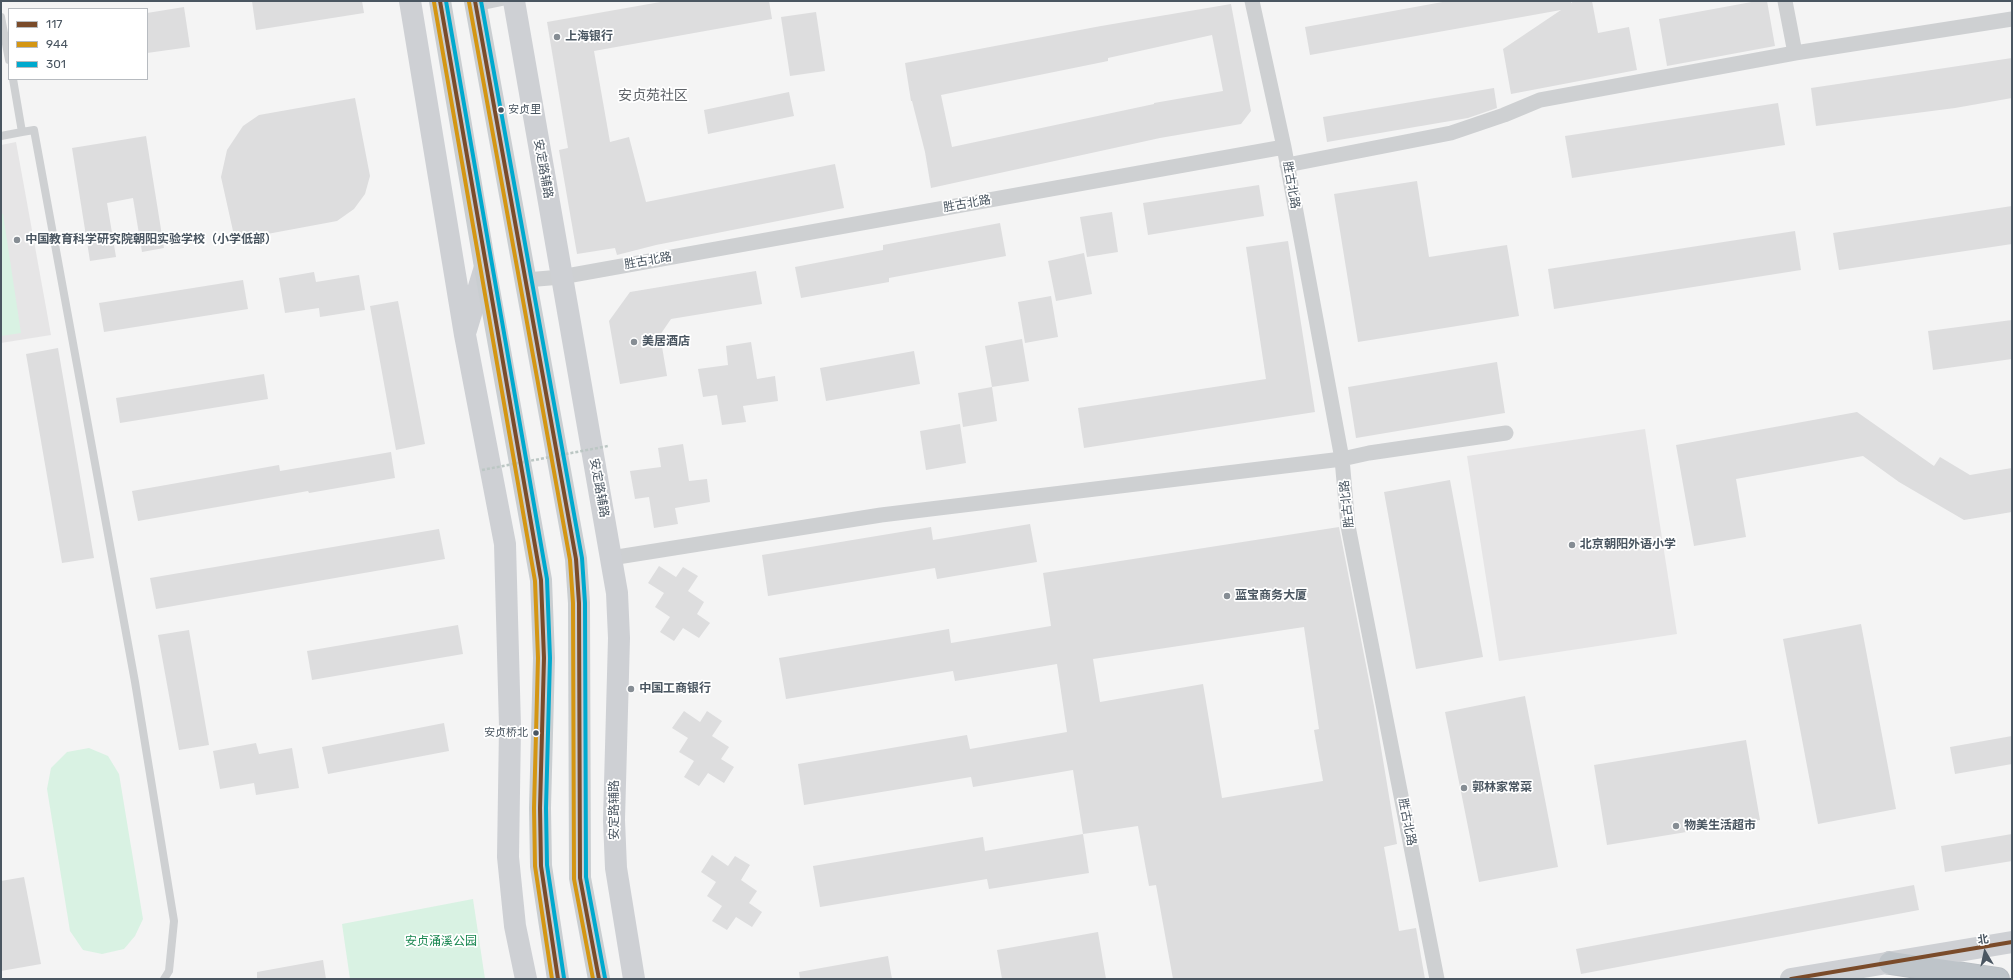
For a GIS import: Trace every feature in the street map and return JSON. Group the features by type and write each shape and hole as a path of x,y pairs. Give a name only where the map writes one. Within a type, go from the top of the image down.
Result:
{"highway":[{"path":"1890,962 1998,979"}],"main road":[{"path":"440,1 485,267 541,580 544,658 540,808 541,866 558,979"},
{"path":"476,4 576,559 579,602 580,878 599,979"}],"street":[{"path":"410,1 465,334 505,544 510,727 508,857 515,926 526,979"},
{"name":"安定路辅路","path":"514,1 617,593 619,638 614,820 616,868 634,979"},
{"path":"1252,1 1284,147"},
{"path":"1785,1 1795,54"},
{"path":"1287,165 1451,133 1504,115 1540,100 1795,54 2012,19"},
{"name":"胜古北路","path":"526,280 561,277 1284,147 1342,459 1348,526 1437,979"},
{"path":"465,334 485,267"},
{"path":"611,558 881,515 1342,459 1369,453 1506,433"},
{"path":"1791,979 2012,942"}],"lane":[{"path":"476,4 506,1"},
{"path":"1,17 8,55"},
{"path":"13,80 22,132"},
{"path":"1,136 34,130 135,682 174,921 169,972 164,979"}],"path":[{"path":"482,470 608,446"}],"shaded area":[{"name":"中国教育科学研究院朝阳实验学校（小学低部）","path":"16,142 51,335 1,343 1,145"},
{"name":"北京朝阳外语小学","path":"1645,429 1677,634 1499,661 1467,456"}],"green space":[{"path":"1,214 3,214 21,333 1,336"},
{"path":"89,748 108,756 119,774 143,919 135,936 124,949 102,954 83,950 70,931 47,789 51,768 67,752"},
{"name":"安贞涌溪公园","path":"473,899 485,979 350,979 342,924"}],"building":[{"path":"252,1 362,1 364,13 256,30"},
{"path":"666,1 769,1 772,19 594,51 610,142 629,137 646,202 835,164 844,208 656,245 617,255 615,248 577,254 559,150 568,148 547,22"},
{"path":"1448,1 1571,1 1571,3 1574,1 1592,1 1598,33 1629,27 1637,70 1511,94 1503,49 1561,10 1310,55 1305,27"},
{"path":"1757,1 1767,1 1775,46 1667,66 1659,19"},
{"path":"1231,4 1251,111 1241,124 1160,138 931,188 925,152 911,101 905,63 1101,26","holes":["1212,35 1223,91 1154,103 952,147 941,95 1108,61 1108,58"]},
{"path":"184,7 190,47 148,53 148,13"},
{"path":"816,12 825,71 790,76 781,17"},
{"path":"2012,58 2012,98 1955,108 1816,126 1811,88"},
{"path":"1494,88 1497,108 1468,118 1327,142 1323,117"},
{"path":"789,92 794,116 708,134 704,110"},
{"path":"355,98 370,176 365,194 354,209 337,221 235,240 221,177 227,150 243,126 259,115"},
{"path":"1778,103 1785,145 1572,178 1565,136"},
{"path":"146,136 164,248 142,252 133,198 107,203 116,257 90,261 72,148"},
{"path":"1417,181 1429,257 1507,245 1519,316 1358,342 1334,194"},
{"path":"1259,185 1264,216 1148,235 1143,203"},
{"path":"2012,206 2012,244 1839,270 1833,233"},
{"path":"1112,212 1118,252 1087,257 1080,217"},
{"path":"1000,223 1006,256 889,278 889,282 801,298 795,267 883,250 883,245"},
{"path":"1795,231 1801,270 1554,309 1548,269"},
{"path":"1288,241 1315,412 1084,448 1078,408 1266,379 1246,247"},
{"path":"1084,253 1092,294 1056,301 1048,261"},
{"path":"756,271 762,304 671,319 660,335 667,376 620,384 609,321 630,292"},
{"path":"314,272 316,282 359,275 365,310 320,317 319,308 285,313 279,278"},
{"path":"243,280 248,309 104,332 99,303"},
{"path":"1051,296 1058,337 1025,343 1018,302"},
{"path":"398,301 425,444 396,450 370,306"},
{"path":"2012,320 2012,359 1933,370 1928,331"},
{"path":"1022,339 1029,381 992,387 985,346"},
{"path":"751,342 757,379 775,376 778,401 743,406 746,422 722,425 717,395 703,397 698,369 728,365 726,346"},
{"path":"58,348 94,558 62,563 26,354"},
{"path":"914,351 920,384 826,401 820,368"},
{"path":"1497,362 1505,413 1356,438 1348,387"},
{"path":"264,374 268,399 120,423 116,398"},
{"path":"992,387 997,421 963,427 958,393"},
{"path":"1857,412 1934,466 1940,457 1970,475 2012,468 2012,512 1964,520 1899,482 1863,456 1736,479 1746,537 1694,546 1676,445"},
{"path":"960,424 966,463 926,470 920,431"},
{"path":"683,444 689,481 707,479 710,502 675,508 678,524 654,528 649,497 635,499 630,471 661,467 658,448"},
{"path":"391,452 395,478 309,493 308,491 138,521 132,491 279,465 280,471"},
{"path":"1450,480 1483,657 1416,669 1384,492"},
{"path":"1030,524 1037,562 937,579 935,568 768,596 762,555 931,527 933,540"},
{"path":"1339,527 1374,706 1397,844 1384,847 1399,931 1416,928 1425,979 1173,979 1156,885 1149,886 1138,826 1083,834 1073,770 973,787 971,777 804,805 798,764 967,735 970,749 1067,732 1057,664 955,681 953,671 786,699 779,658 949,629 951,643 1051,626 1043,573","holes":["1304,627 1319,729 1314,730 1323,781 1222,798 1203,684 1100,702 1093,659"]},
{"path":"439,529 445,559 156,609 150,578"},
{"path":"659,566 676,577 683,567 698,576 688,591 704,602 697,614 710,623 699,638 683,628 674,641 660,632 670,617 655,607 664,593 648,583"},
{"path":"1861,624 1896,809 1818,824 1783,639"},
{"path":"458,625 463,654 312,680 307,651"},
{"path":"189,630 209,745 179,750 158,635"},
{"path":"1525,696 1558,867 1479,882 1445,712"},
{"path":"684,711 700,722 707,711 722,721 712,736 729,747 721,759 734,767 724,783 708,773 699,786 684,777 694,761 679,752 688,738 672,728"},
{"path":"444,723 449,751 328,774 322,747"},
{"path":"2012,736 2012,764 1955,774 1950,747"},
{"path":"1746,740 1760,820 1607,845 1594,765"},
{"path":"256,743 259,754 292,748 299,788 256,795 254,783 220,789 213,751"},
{"path":"1083,834 1089,873 989,889 987,879 820,907 813,866 983,837 985,851"},
{"path":"2012,834 2012,861 1945,872 1941,846"},
{"path":"712,855 728,866 735,856 750,865 741,880 757,891 749,903 762,912 752,927 736,917 727,930 712,921 722,906 707,896 716,882 701,872"},
{"path":"24,877 41,964 1,971 1,881"},
{"path":"1914,885 1919,910 1581,974 1576,949"},
{"path":"1098,932 1106,979 1002,979 997,950"},
{"path":"888,956 892,979 800,979 799,972"},
{"path":"323,960 326,979 257,979 257,972"}],"transit line":[{"name":"117","path":"440,1 541,580 544,658 540,808 541,866 558,979"},
{"name":"301","path":"446,1 547,579 550,658 546,808 547,865 564,978"},
{"name":"117","path":"475,1 576,559 579,603 580,878 599,979"},
{"name":"301","path":"481,1 582,558 585,603 586,877 605,978"},
{"name":"944","path":"434,2 535,581 538,658 534,808 535,866 552,979"},
{"name":"944","path":"469,2 570,560 573,603 574,879 593,979"},
{"name":"117","path":"1791,979 2012,942"}],"place":[{"name":"上海银行","path":"557,37"},
{"name":"安贞里","path":"501,110"},
{"name":"中国教育科学研究院朝阳实验学校（小学低部）","path":"17,240"},
{"name":"美居酒店","path":"634,342"},
{"name":"北京朝阳外语小学","path":"1572,545"},
{"name":"蓝宝商务大厦","path":"1227,596"},
{"name":"中国工商银行","path":"631,689"},
{"name":"安贞桥北","path":"536,733"},
{"name":"郭林家常菜","path":"1464,788"},
{"name":"物美生活超市","path":"1676,826"}],"district":[{"name":"安贞苑社区","path":"653,96"}]}
